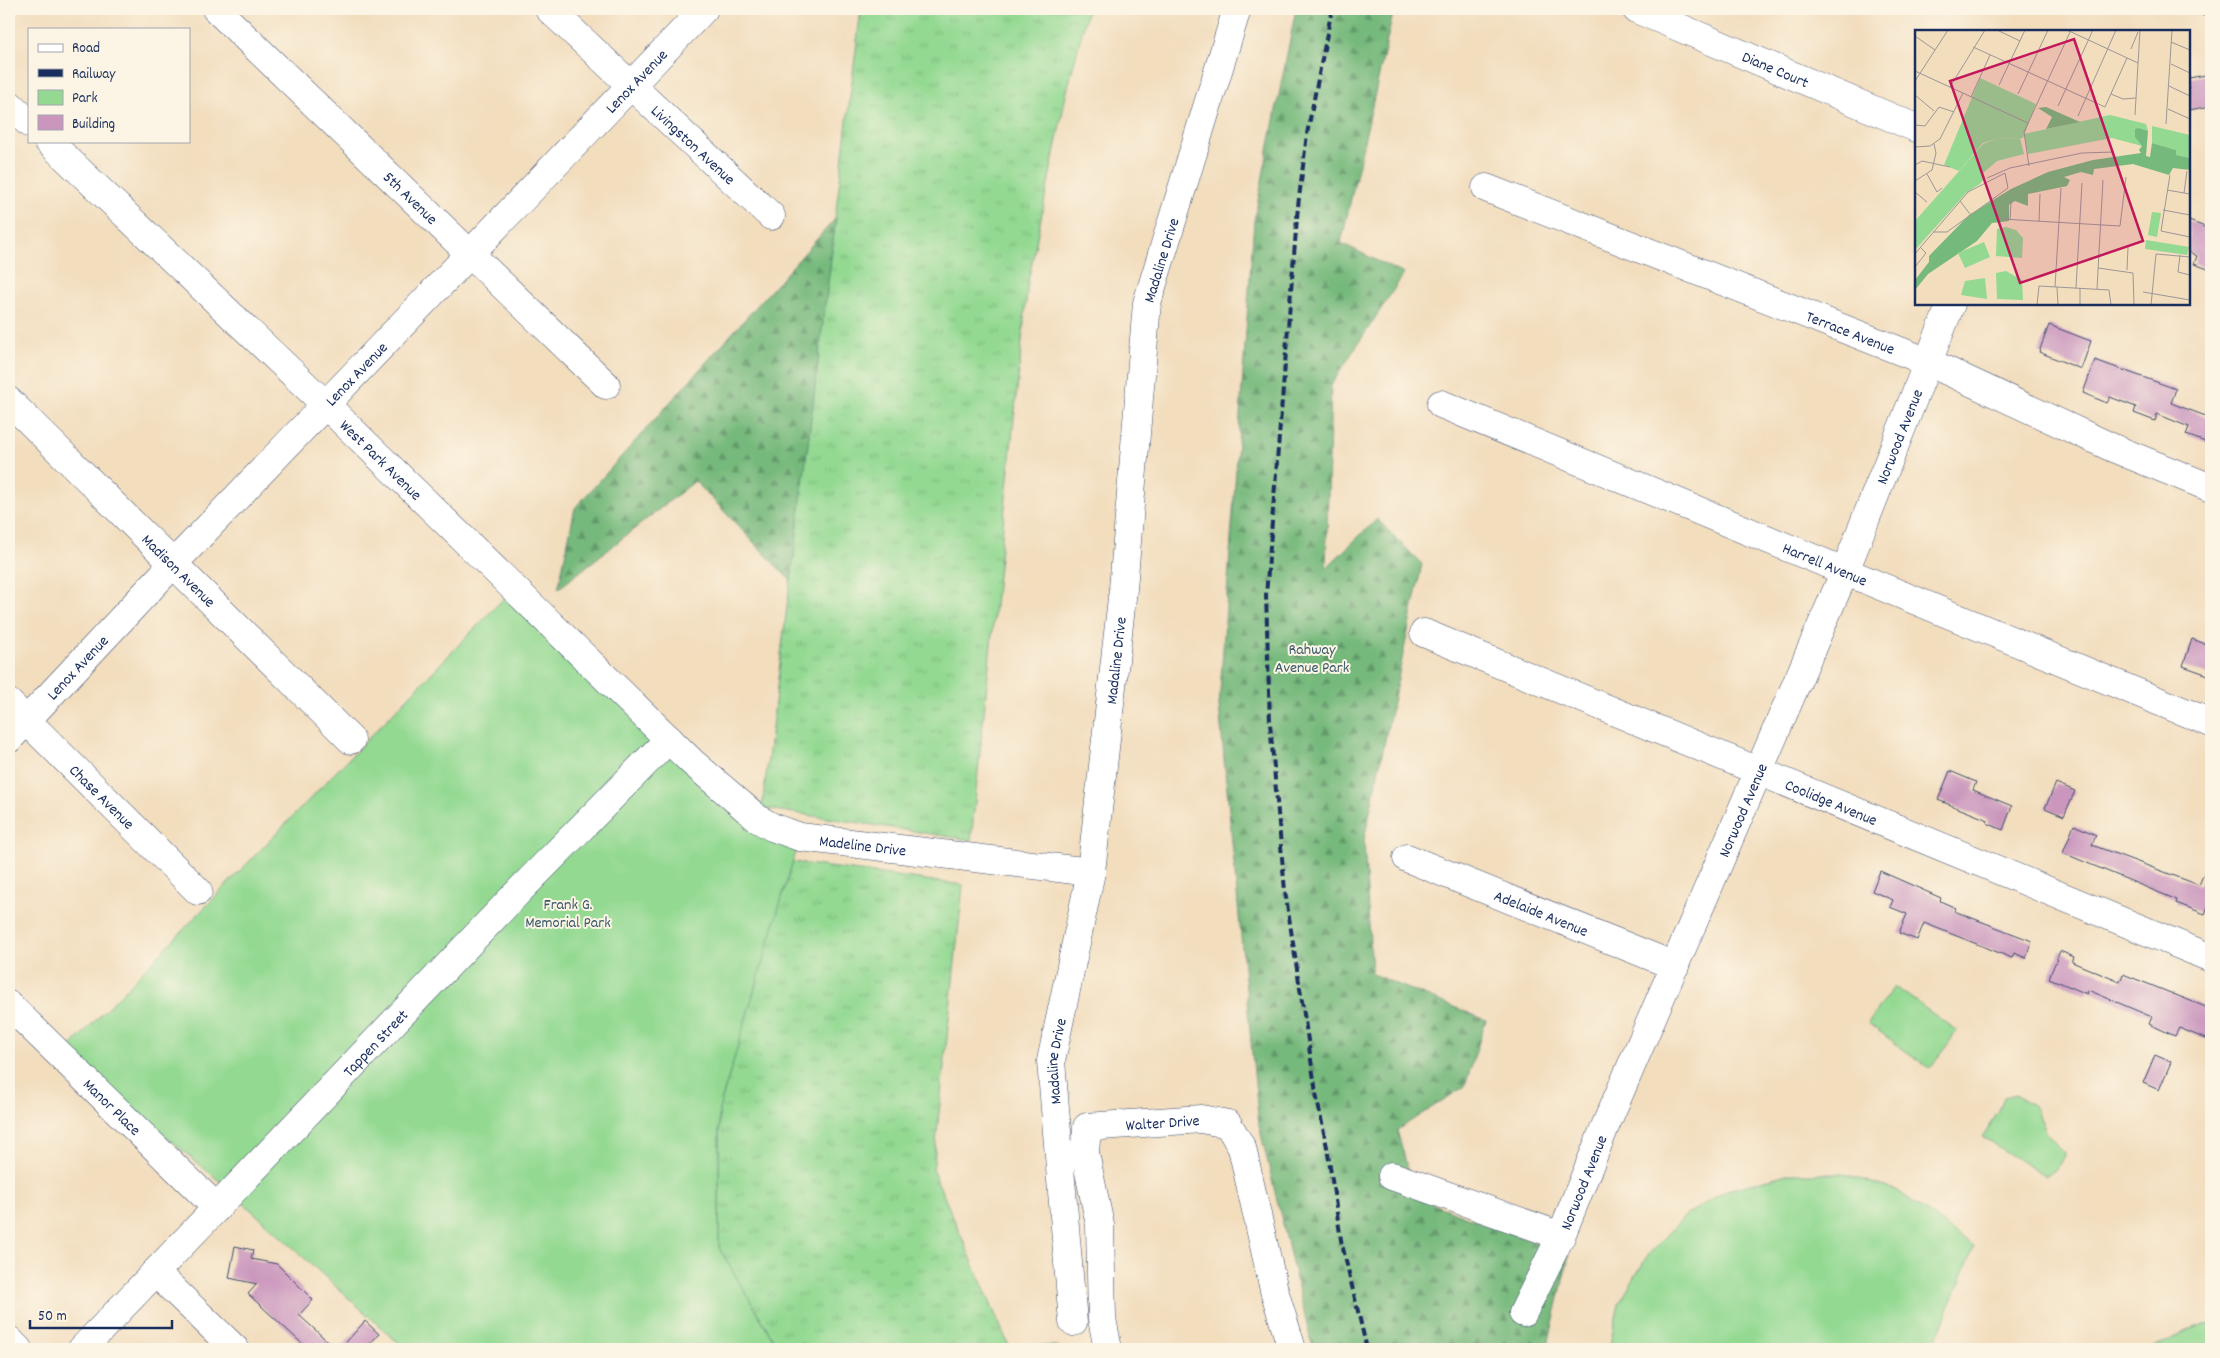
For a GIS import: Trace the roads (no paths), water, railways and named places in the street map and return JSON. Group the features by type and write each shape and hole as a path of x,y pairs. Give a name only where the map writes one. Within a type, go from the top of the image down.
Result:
{"street":[{"name":"5th Avenue","path":"216,9 606,386"},
{"name":"Livingston Avenue","path":"550,9 772,216"},
{"name":"Lenox Avenue","path":"15,720 173,564 704,9"},
{"name":"Madaline Drive","path":"1073,1322 1051,1060 1091,872 1123,589 1147,303 1237,9"},
{"name":"Diane Court","path":"1636,9 1915,128"},
{"path":"9,104 28,122"},
{"name":"West Park Avenue","path":"49,142 326,405 669,739"},
{"name":"Terrace Avenue","path":"1486,188 1928,362 2113,448 2211,488"},
{"name":"Norwood Avenue","path":"1523,1312 1561,1236 1604,1129 1845,571 1951,305"},
{"name":"Madison Avenue","path":"9,401 351,740"},
{"name":"Harrell Avenue","path":"1441,404 2211,723"},
{"name":"Coolidge Avenue","path":"1424,633 2211,958"},
{"name":"Chase Avenue","path":"15,720 198,891"},
{"name":"Madeline Drive","path":"669,739 744,808 772,827 800,837 1091,872"},
{"name":"Tappen Street","path":"82,1349 513,897 669,739"},
{"name":"Adelaide Avenue","path":"1407,858 1675,966"},
{"name":"Manor Place","path":"9,1005 217,1208"},
{"name":"Walter Drive","path":"1108,1349 1102,1319 1100,1225 1085,1153 1087,1127 1201,1119 1228,1124 1242,1148 1274,1290 1292,1349"},
{"path":"1392,1176 1561,1236"},
{"path":"155,1272 235,1349"},
{"path":"9,1340 18,1349"}],"railway":[{"path":"1332,9 1307,134 1298,206 1266,595 1270,723 1285,891 1341,1240 1367,1349"},
{"path":"2191,9 2211,17"}],"park label":[{"name":"Rahway Avenue Park","path":"1312,657"},
{"name":"Frank G. Memorial Park","path":"568,912"}]}
